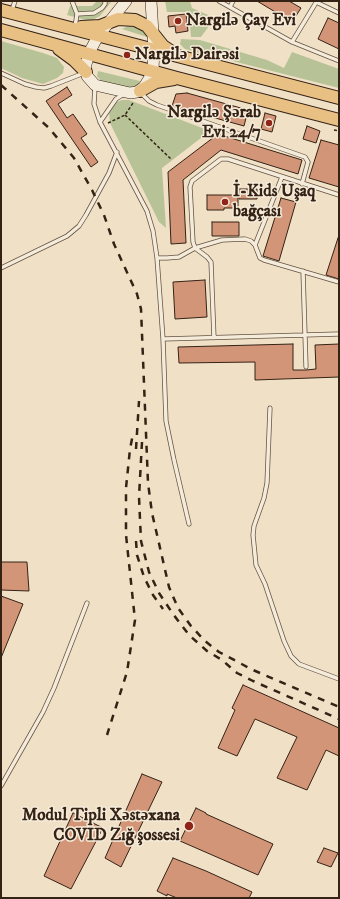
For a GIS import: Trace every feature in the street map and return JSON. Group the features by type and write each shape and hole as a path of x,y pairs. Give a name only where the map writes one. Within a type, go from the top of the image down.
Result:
{"highway":[{"path":"6,11 339,98"},
{"path":"69,27 93,27 118,19 128,18 147,26 163,46 180,57"},
{"path":"1,30 339,120"},
{"path":"49,43 66,54 86,72"},
{"path":"140,91 156,82 177,78"}],"main road":[{"path":"126,1 98,36 89,54 86,65 86,72 89,80 95,85 125,93 140,91 147,83 152,71 154,50 151,1"}],"lane":[{"path":"6,11 15,1"},
{"path":"72,1 77,14"},
{"path":"77,14 94,13 102,8 105,1"},
{"path":"219,1 292,42 339,61"},
{"path":"230,7 233,1"},
{"path":"292,42 317,1 339,13"},
{"path":"69,27 77,14"},
{"path":"1,73 25,84 44,88 86,72"},
{"path":"95,85 94,104 101,124 147,211 153,231 157,258 163,340 166,421 172,454 189,524"},
{"path":"140,91 144,97 157,105 306,157 308,162 302,184"},
{"path":"101,124 116,99 125,93"},
{"path":"1,268 67,236 79,226 109,173 117,152"},
{"path":"214,338 211,262 195,248 193,242 190,187 192,181 221,159 228,159 339,195"},
{"path":"255,245 282,177"},
{"path":"157,258 179,257 195,248 222,240 246,239 255,245 260,258 339,282"},
{"path":"303,271 306,367"},
{"path":"163,340 339,334"},
{"path":"270,408 267,484 264,498 254,526 253,535 256,565 265,584 284,641 291,656 299,664 339,679"},
{"path":"1,786 43,712 54,688 87,603"}],"path":[{"path":"101,124 125,115 140,91"},
{"path":"125,115 172,160"}],"green space":[{"path":"97,1 112,1 100,16 90,21 67,15 70,6 92,6"},
{"path":"165,1 190,1 192,8 215,18 201,37 191,37 189,12 167,12"},
{"path":"128,26 139,28 146,33 147,37 122,29"},
{"path":"181,39 200,40 267,60 284,68 292,52 339,69 339,88 185,49 180,44"},
{"path":"1,41 57,58 64,67 63,73 57,78 43,84 22,78 1,68"},
{"path":"98,71 140,81 138,88 136,89 101,81 97,76"},
{"path":"129,100 210,131 162,168 166,228 159,222 110,123 109,111 117,102"}],"building":[{"path":"257,1 289,1 301,8 292,22"},
{"name":"Nargilə Çay Evi","path":"186,14 188,31 176,33 175,26 169,27 168,16"},
{"path":"328,18 339,23 339,49 318,39"},
{"path":"67,87 72,95 58,104 67,118 73,114 87,134 81,138 98,162 91,167 46,101"},
{"path":"187,93 248,110 244,126 172,106 176,94"},
{"name":"Nargilə Şərab Evi 24/7","path":"265,113 276,116 272,132 261,129"},
{"path":"307,126 320,131 316,143 303,139"},
{"path":"218,134 302,160 298,174 221,150 183,180 186,243 171,244 168,172"},
{"path":"321,140 339,145 339,187 309,178"},
{"path":"239,189 257,189 257,199 239,199"},
{"path":"207,195 238,195 238,208 207,210"},
{"path":"281,198 296,202 279,261 263,256"},
{"path":"212,222 239,222 239,236 212,236"},
{"path":"339,238 339,279 326,275"},
{"path":"205,280 207,317 175,319 173,282"},
{"path":"293,344 293,370 316,369 315,345 339,344 339,377 255,380 255,362 179,363 178,347"},
{"path":"1,562 27,562 29,591 1,590"},
{"path":"1,596 23,604 1,658"},
{"path":"243,685 339,728 339,756 326,750 307,790 277,778 297,737 255,719 237,756 218,748 235,710 232,708"},
{"path":"142,774 162,782 121,867 105,858"},
{"path":"196,808 273,844 258,875 180,841"},
{"path":"73,813 103,828 71,889 44,876"},
{"path":"324,848 338,853 331,867 317,862"},
{"path":"173,858 252,892 249,898 177,898 167,894 167,896 157,891"}],"railway":[{"path":"1,85 49,128 74,158 104,215 114,244 137,294 141,309 148,483 152,513 169,587 178,608 191,626 205,641 219,652 253,670 339,707"},
{"path":"136,449 139,401"},
{"path":"107,735 127,672 135,620 126,535 126,488 133,434"},
{"path":"142,442 139,497 141,541 149,572 159,593 173,614 189,635 207,651 222,660 237,673 339,719"},
{"path":"136,541 137,555 144,577 153,595 163,609"}],"place":[{"name":"Nargilə Çay Evi","path":"178,21"},
{"name":"Nargilə Dairəsi","path":"127,55"},
{"name":"Nargilə Şərab Evi 24/7","path":"269,123"},
{"name":"İ-Kids Uşaq bağçası","path":"225,202"},
{"name":"Modul Tipli Xəstəxana COVID Zığ şossesi","path":"189,826"}]}
